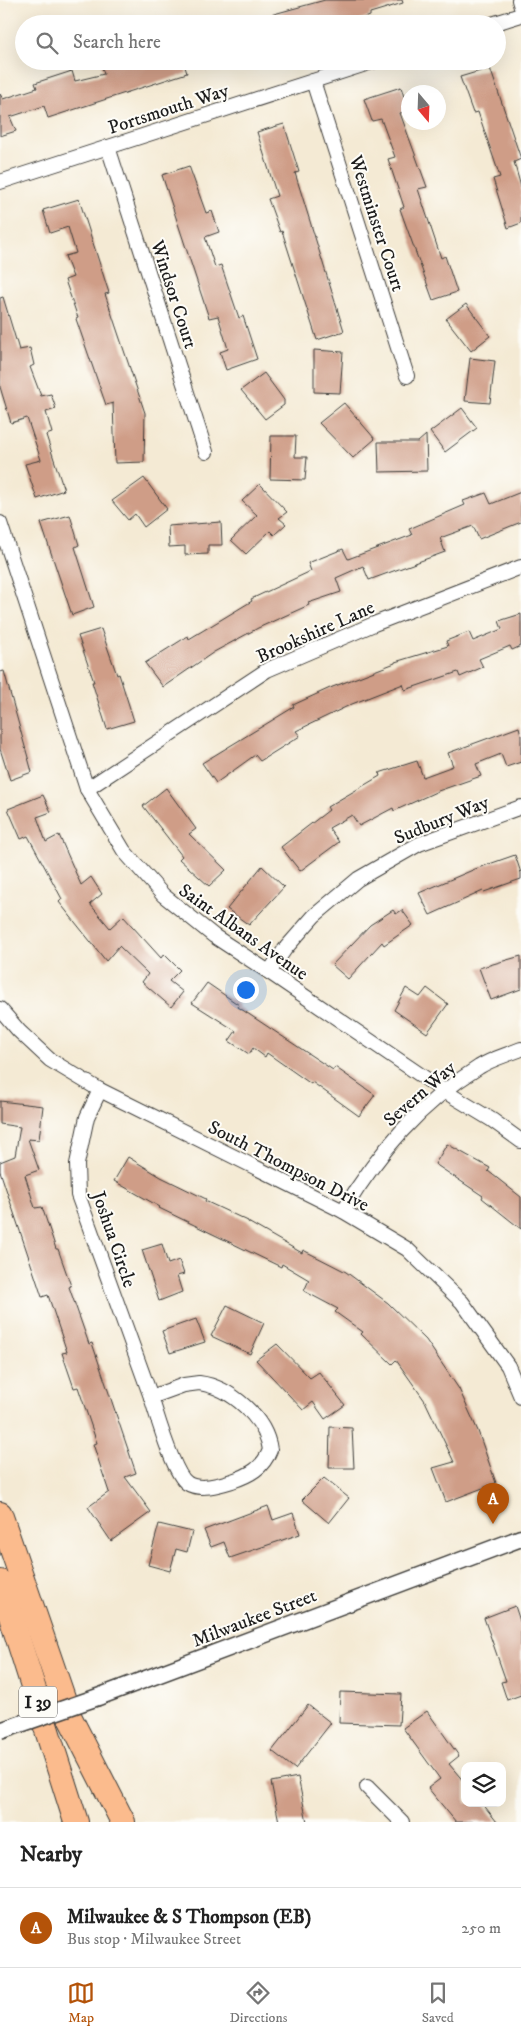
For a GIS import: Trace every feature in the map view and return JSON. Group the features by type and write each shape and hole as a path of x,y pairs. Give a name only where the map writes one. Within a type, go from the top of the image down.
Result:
{"highway":[{"path":"0,1514 70,1718 123,1822"},
{"name":"I 39","path":"0,1582 76,1822"}],"street":[{"path":"519,0 521,7"},
{"path":"506,19 521,14"},
{"name":"Portsmouth Way","path":"0,182 347,70"},
{"name":"Westminster Court","path":"313,81 407,376"},
{"name":"Windsor Court","path":"108,147 206,452"},
{"name":"Saint Albans Avenue","path":"0,523 87,789 124,851 163,895 214,936 521,1141"},
{"name":"Brookshire Lane","path":"87,789 267,670 374,624 521,567"},
{"name":"Sudbury Way","path":"269,972 285,949 314,916 358,879 419,844 521,807"},
{"name":"South Thompson Drive","path":"0,1009 18,1032 50,1060 100,1090 343,1211 407,1249 462,1302 508,1366 521,1397"},
{"name":"Severn Way","path":"343,1211 366,1173 400,1131 444,1091 480,1066 521,1049"},
{"name":"Joshua Circle","path":"100,1090 87,1117 77,1164 78,1195 174,1461 187,1483 196,1486 208,1486 227,1482 250,1474 266,1461 270,1450 264,1431 250,1413 224,1390 212,1385 199,1383 184,1385 151,1397"},
{"name":"Milwaukee Street","path":"0,1731 98,1697 521,1538"},
{"path":"367,1787 402,1822"}],"building":[{"path":"325,0 402,0 403,3 370,13 370,15 270,15"},
{"path":"103,70 186,70 187,73 48,118 44,106 10,117 16,131 0,136 0,94 3,99 37,88 35,83 72,71 75,81 104,74"},
{"path":"483,70 491,70 521,159 514,162 521,187 521,223 508,228 493,179 500,177 478,112 473,113 460,77"},
{"path":"401,87 401,130 406,130 427,187 418,189 441,258 445,256 457,292 433,300 400,209 404,207 388,159 395,157 381,119 372,121 364,99"},
{"path":"284,124 299,172 295,173 344,331 317,340 282,231 280,232 268,199 277,196 257,132"},
{"path":"189,166 206,213 212,211 219,232 205,237 215,267 221,265 239,318 243,316 257,359 226,370 220,352 228,349 218,316 209,318 162,175"},
{"path":"79,199 109,293 105,294 145,413 144,462 115,463 113,403 106,405 76,319 78,318 65,280 73,277 65,256 76,253 68,227 50,233 43,210"},
{"path":"3,297 19,350 30,348 34,365 30,367 41,396 51,394 56,409 46,412 52,433 46,435 64,490 37,499 25,464 41,460 27,418 11,423 0,387 0,298"},
{"path":"466,304 490,336 471,351 446,319"},
{"path":"314,350 343,352 340,393 314,392"},
{"path":"470,358 495,361 490,403 465,401"},
{"path":"264,373 284,400 284,405 265,419 241,390"},
{"path":"344,403 375,439 353,458 319,423"},
{"path":"462,408 477,428 445,452 430,432"},
{"path":"426,435 427,471 379,472 378,442 418,442"},
{"path":"271,436 296,436 295,457 307,457 305,480 270,479"},
{"path":"144,478 167,509 144,527 135,514 128,520 112,501"},
{"path":"260,484 287,512 279,518 286,524 274,535 270,531 246,554 231,540 257,515 242,501"},
{"path":"521,492 521,522 479,539 473,526 440,538 445,552 369,580 363,566 336,578 341,592 308,603 309,605 258,628 214,652 163,687 145,663 188,636 189,639 252,601 251,599 311,571 308,563 343,549 348,559 412,535 409,529 465,505 463,501 486,493 491,504"},
{"path":"70,515 79,545 75,547 94,607 72,615 41,523"},
{"path":"221,522 222,545 208,545 208,554 185,555 185,546 169,547 168,526"},
{"path":"521,614 521,646 512,650 510,646 479,659 483,667 460,677 458,672 405,690 403,684 352,704 296,731 300,736 260,761 255,755 216,783 202,763 294,707 293,705 395,662 448,646 446,641 469,632 473,641 502,629 499,621"},
{"path":"101,629 117,675 119,674 134,721 107,729 92,682 94,682 78,636"},
{"path":"4,671 32,772 10,780 0,749 0,672"},
{"path":"519,727 521,735 521,762 506,767 501,754 476,764 481,776 438,791 394,811 393,808 359,826 352,815 329,828 339,842 300,871 281,847 329,810 327,807 380,776 379,773 417,761 423,777 453,766 448,753"},
{"path":"166,788 196,829 189,834 226,870 209,886 179,859 182,856 143,806"},
{"path":"43,795 51,812 37,817 46,842 59,835 81,885 91,877 102,894 90,904 110,928 123,916 161,958 164,954 180,970 169,981 183,992 171,1007 142,982 148,974 119,946 106,961 59,902 62,899 28,836 21,839 8,809"},
{"path":"515,855 521,879 483,891 430,915 419,893 475,869"},
{"path":"262,866 284,887 249,925 227,909"},
{"path":"393,910 396,914 402,910 413,925 384,945 382,942 348,979 332,965 370,925"},
{"path":"521,956 521,989 491,1000 479,968"},
{"path":"207,983 239,1005 238,1007 333,1070 335,1067 375,1095 359,1116 267,1053 265,1057 253,1048 249,1054 229,1041 236,1031 192,1003"},
{"path":"406,988 420,997 427,988 448,1004 427,1033 394,1010"},
{"path":"0,1101 43,1106 39,1140 28,1139 39,1170 25,1175 35,1208 42,1207 56,1249 58,1249 71,1286 69,1287 89,1344 92,1343 136,1473 125,1477 151,1512 111,1541 88,1507 109,1492 93,1444 97,1443 78,1387 74,1388 62,1353 67,1352 48,1295 42,1297 0,1171 0,1162 15,1156 20,1127 0,1124"},
{"path":"447,1144 490,1168 488,1171 521,1197 521,1229 482,1198 483,1196 435,1164"},
{"path":"128,1157 161,1177 206,1199 205,1201 248,1221 302,1253 303,1250 346,1272 388,1303 426,1340 459,1389 478,1431 496,1483 446,1502 433,1468 454,1462 425,1401 396,1360 392,1364 361,1334 363,1332 335,1312 338,1309 304,1291 309,1280 282,1264 281,1267 159,1208 114,1181"},
{"path":"162,1244 168,1264 179,1260 184,1274 177,1276 182,1292 159,1301 142,1250"},
{"path":"227,1305 264,1323 250,1354 211,1336"},
{"path":"196,1319 205,1342 170,1353 162,1331"},
{"path":"277,1344 310,1378 319,1372 345,1405 325,1419 313,1402 303,1410 256,1360"},
{"path":"330,1427 352,1428 354,1468 329,1468"},
{"path":"324,1478 349,1498 329,1523 302,1500"},
{"path":"268,1506 273,1520 293,1513 300,1534 230,1558 224,1542 211,1547 204,1530"},
{"path":"159,1524 192,1532 187,1552 176,1549 170,1571 148,1565"},
{"path":"515,1606 521,1624 521,1695 507,1700 501,1682 506,1681 484,1618"},
{"path":"340,1692 401,1694 399,1725 339,1723"},
{"path":"308,1705 331,1723 295,1769 272,1751"},
{"path":"427,1711 459,1756 449,1764 461,1778 461,1807 485,1807 497,1822 456,1822 428,1788 440,1779 403,1728"},
{"path":"298,1777 307,1822 279,1822 271,1782"}],"place":[{"name":"Milwaukee & S Thompson (EB)","path":"493,1524"}]}
